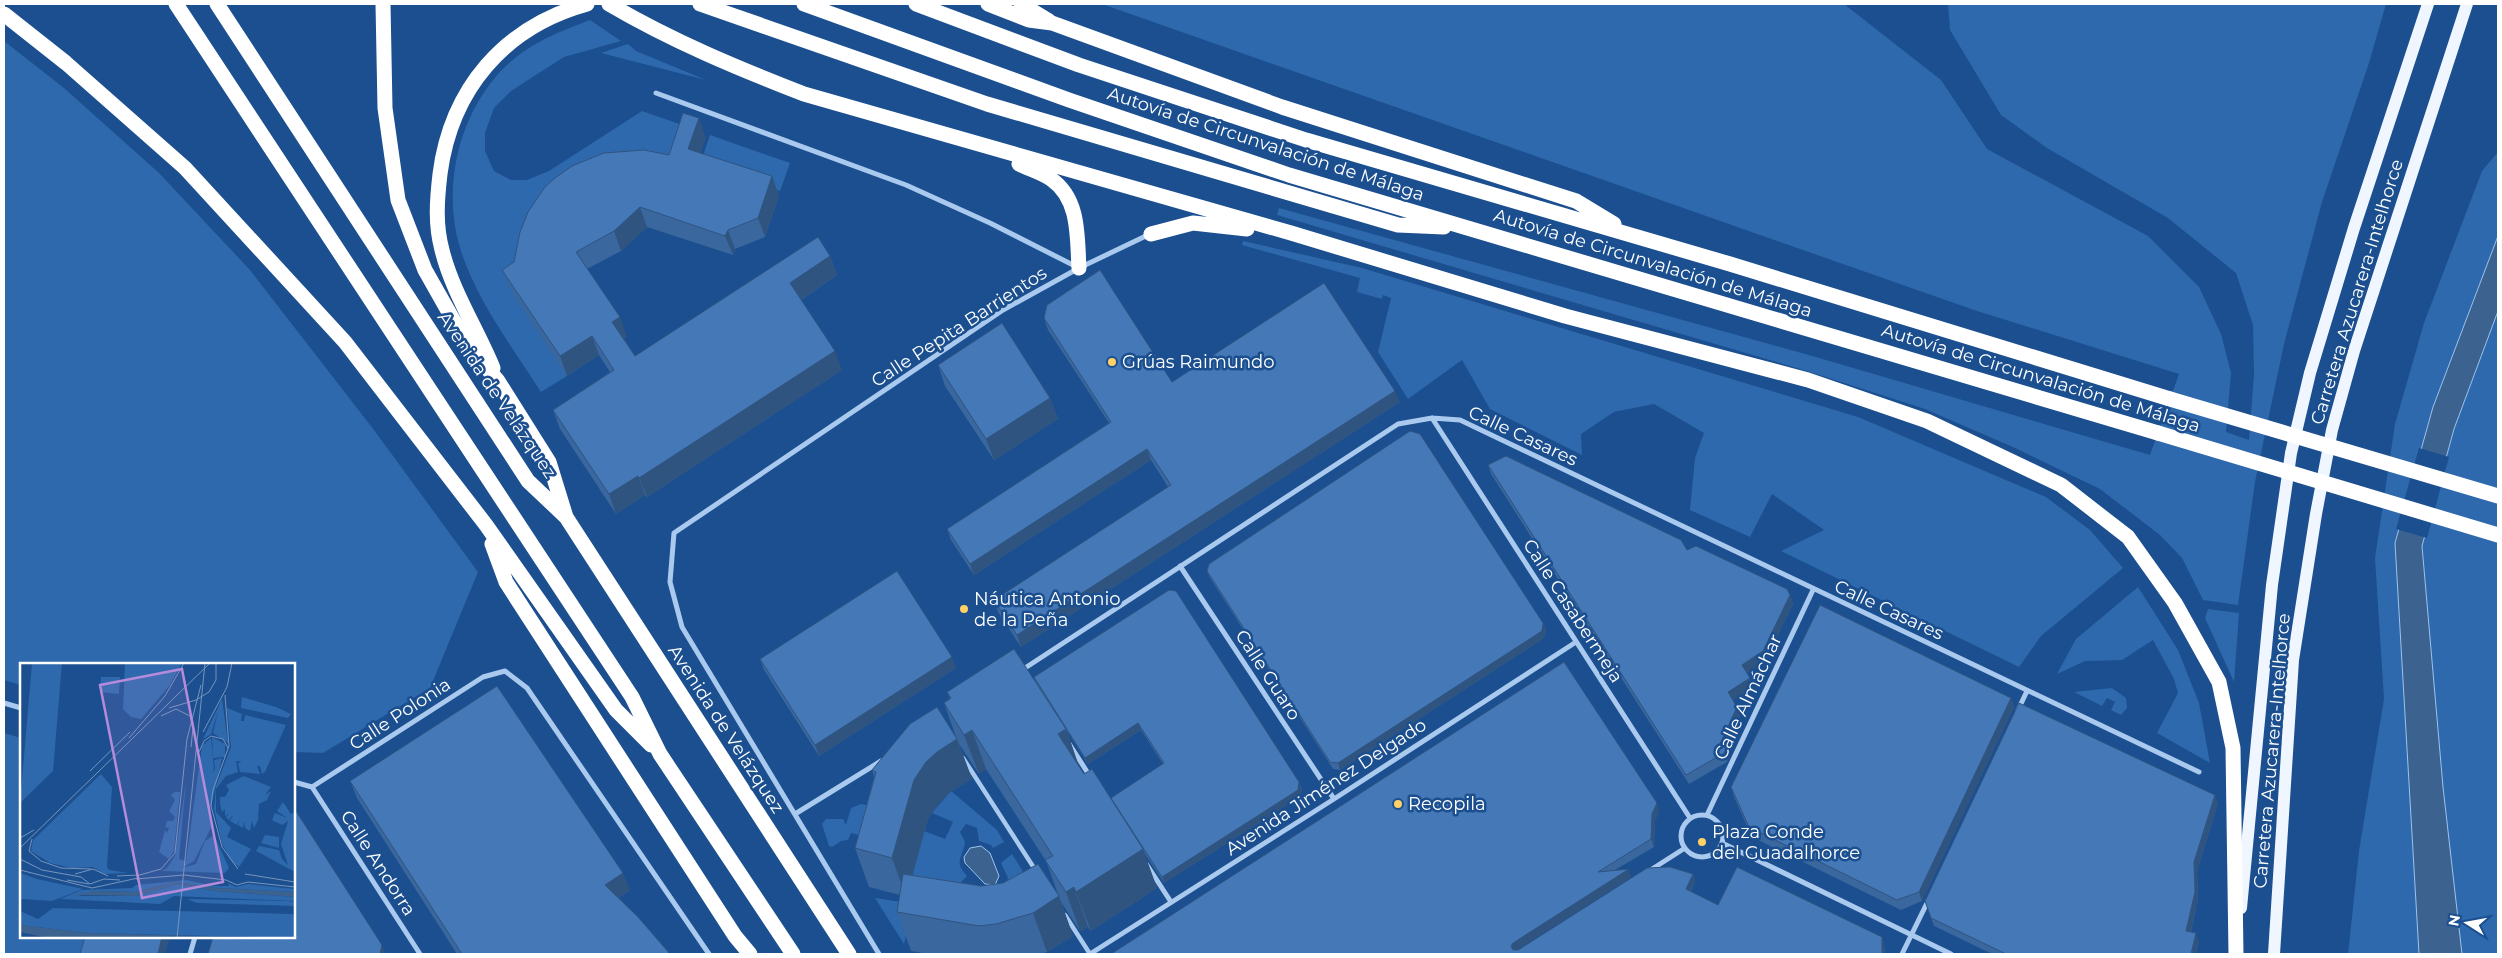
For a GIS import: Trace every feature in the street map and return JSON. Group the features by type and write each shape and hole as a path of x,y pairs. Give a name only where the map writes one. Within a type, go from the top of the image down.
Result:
{"highway":[{"path":"176,4 632,697 660,754 793,954"},
{"name":"Avenida de Velázquez","path":"217,4 528,481 566,517 849,954"},
{"path":"383,4 385,108 398,200 424,270 468,346 498,381 549,462 566,517"},
{"path":"610,4 672,40 751,74 804,94 984,147 1291,233 1565,316 1808,380 1927,420 2061,485 2128,537 2174,603 2219,682 2233,748 2236,954"},
{"path":"700,4 986,104 1398,225 1468,228"},
{"name":"Autovía de Circunvalación de Málaga","path":"804,4 1069,100 1289,175 2498,534"},
{"name":"Autovía de Circunvalación de Málaga","path":"916,4 1079,65 1306,140 1633,235 2170,399 2498,496"},
{"path":"988,4 1029,20 1052,23"},
{"path":"1020,4 1052,23 1282,107 1576,201 1633,235"},
{"path":"498,381 478,331 456,290 442,250 436,206 442,158 455,114 470,85 490,59 516,37 546,18 581,5"},
{"path":"4,14 66,63 191,175 345,342 486,525 616,710 660,754"},
{"path":"984,147 1052,180 1069,200 1077,222 1079,268"},
{"path":"1151,234 1193,223 1291,233"},
{"path":"486,525 506,582 735,936 750,954"},
{"path":"735,936 742,954"}],"main road":[{"name":"Carretera Azucarera-Intelhorce","path":"2236,954 2272,584 2291,453 2310,373 2354,228 2428,4"},
{"name":"Carretera Azucarera-Intelhorce","path":"2274,954 2293,660 2316,514 2332,430 2354,351 2467,4"}],"street":[{"name":"Calle Pepita Barrientos","path":"656,93 906,185 990,223 1079,268"},
{"path":"1079,268 1151,234"},
{"name":"Calle Pepita Barrientos","path":"674,533 1003,310 1079,268"},
{"name":"Calle Casares","path":"1013,675 1398,424 1432,418 1460,420 1813,590 2199,772"},
{"name":"Calle Casabermeja","path":"1432,418 1690,818"},
{"name":"Avenida de Velázquez","path":"674,533 670,582 682,627 879,954"},
{"name":"Calle Guaro","path":"1180,566 1334,799"},
{"name":"Calle Almáchar","path":"1707,815 1813,590"},
{"name":"Avenida Jiménez Delgado","path":"1090,954 1576,642"},
{"path":"1022,670 1027,678"},
{"name":"Calle Polonia","path":"312,787 483,677 504,671 527,688 709,954"},
{"path":"2014,717 2027,690"},
{"path":"4,703 20,708"},
{"path":"1064,736 1096,786"},
{"path":"961,755 1042,880"},
{"path":"795,814 888,757"},
{"path":"295,782 312,787"},
{"name":"Calle Andorra","path":"312,787 420,954"},
{"path":"1707,815 1719,823 1724,836 1722,844 1714,854 1702,858 1695,856 1685,848 1681,836 1685,823 1690,818 1707,815"},
{"path":"1722,844 1951,954"},
{"path":"1643,875 1685,848"},
{"path":"1144,860 1171,902"},
{"path":"1902,954 1933,892"},
{"path":"1063,913 1090,954"},
{"path":"190,954 195,938"}],"shaded area":[{"path":"1102,4 1844,4 1941,80 1987,149 2148,236 2199,287 2221,334 2231,373 2226,432 2249,440 2254,374 2253,325 2236,273 2168,218 2047,148 2001,115 1950,30 1948,4 2386,4 2369,63 2322,202 2284,344 2255,482 2238,605 2203,600 2182,558 2160,535 2100,489 2013,447 1925,409 1807,371 1277,215 1279,208 1809,355 2150,455 2179,374 1974,310"},
{"path":"590,20 621,41 564,57 511,91 494,108 485,133 485,151 494,171 511,180 527,180 549,171 642,111 685,126 670,168 603,171 567,376 541,392 497,325 469,272 456,230 453,204 454,179 458,153 465,128 476,105 490,84 507,65 526,50 557,33"},
{"path":"4,41 64,88 159,173 250,270 374,430 478,572 430,688 323,753 295,752 295,663 20,663 20,685 4,680"},
{"path":"628,44 636,51 706,80 601,53"},
{"path":"710,135 790,163 780,191 700,164"},
{"path":"2498,152 2498,236 2433,407 2395,543 2419,954 2348,954 2359,851 2384,699 2375,558 2395,424 2424,323 2482,171"},
{"path":"2498,236 2498,311 2454,429 2422,546 2443,787 2462,954 2419,954 2395,543 2433,407"},
{"path":"1243,241 1362,268 1858,417 2046,497 2090,530 2123,568 2041,636 2019,667 1781,551 1824,530 1772,494 1750,537 1690,510 1695,458 1704,433 1654,404 1614,412 1581,434 1582,455 1490,409 1462,360 1408,399 1378,352 1391,298 1383,295 1382,299 1357,292 1360,278 1242,245"},
{"path":"2498,311 2498,954 2462,954 2443,787 2422,546 2454,429"},
{"path":"2138,587 2178,650 2199,703 2210,763 2157,733 2178,693 2174,679 2153,640 2122,660 2085,661 2057,674 2076,639"},
{"path":"2208,609 2239,613 2234,682 2205,618"},
{"path":"2112,688 2126,698 2127,708 2121,715 2111,710 2115,702 2107,698 2102,706 2074,692"},
{"path":"4,733 20,738 20,938 92,938 88,954 4,954"},
{"path":"951,791 997,830 1004,842 993,848 991,845 979,841 977,828 966,824 960,832 965,842 960,859 960,867 967,876 961,882 960,887 912,909 904,944 875,898 908,903 906,900 924,831 945,839 953,822 932,813"},
{"path":"861,804 877,807 870,838 851,833 848,840 841,841 832,847 829,846 822,824 826,819 843,819 846,825 851,808"},
{"path":"981,846 990,853 999,876 995,885 985,884 965,863 964,857 970,848"},
{"path":"1012,854 1022,870 1032,915 1007,882 1008,878 1001,863"}],"pier":[{"path":"2419,448 2449,457 2427,538 2396,529"}],"building":[{"path":"683,113 699,118 688,149 772,176 758,218 728,230 725,236 640,207 614,231 576,252 620,317 612,322 635,356 818,237 830,256 790,283 835,351 639,478 638,476 609,494 553,410 614,370 592,336 560,356 502,270 514,262 520,232 528,212 545,187 555,178 572,166 604,153 644,150 669,155"},
{"path":"1100,270 1172,382 1324,283 1395,391 1017,635 994,600 1171,485 1147,449 970,564 947,529 1111,422 1044,318 1047,305"},
{"path":"1002,323 1050,398 986,439 938,365"},
{"path":"1410,431 1420,434 1543,623 1542,631 1338,763 1330,762 1207,571 1209,564"},
{"path":"1506,456 1681,540 1687,550 1696,546 1787,589 1790,595 1763,651 1742,665 1750,678 1728,692 1737,707 1720,744 1727,747 1724,753 1686,775 1488,465"},
{"path":"897,571 952,657 815,745 760,659"},
{"path":"1169,590 1176,591 1299,782 1298,790 1162,877 1111,798 1164,763 1138,723 1085,758 1034,677"},
{"path":"1820,605 2011,698 1919,892 1897,900 1749,827 1731,787"},
{"path":"1014,649 1066,729 1058,734 1084,774 1092,769 1143,849 1076,892 1074,887 1066,892 1045,860 1053,856 972,730 964,735 944,703 951,698 947,692"},
{"path":"1564,662 1657,803 1652,814 1651,839 1598,872 1629,869 1513,943 1511,946 1513,950 1518,950 1647,868 1670,867 1693,874 1686,889 1718,905 1737,867 1882,937 1882,954 1111,954"},
{"path":"497,686 623,873 605,885 638,917 670,954 462,954 350,781"},
{"path":"2019,703 2215,795 2194,862 2195,892 2186,931 2196,933 2191,954 2006,954 1931,918 1925,901"},
{"path":"937,707 957,739 926,762 914,780 892,858 855,848 876,772 872,770 910,724"},
{"path":"295,810 382,945 380,954 208,954 213,938 295,938"},
{"path":"1038,864 1059,896 1033,913 996,924 979,926 897,912 903,874 981,886 1003,883"},
{"path":"85,938 162,938 158,954 80,954"}],"place":[{"name":"Grúas Raimundo","path":"1112,362"},
{"name":"Náutica Antonio de la Peña","path":"964,609"},
{"name":"Recopila","path":"1398,804"},
{"name":"Plaza Conde del Guadalhorce","path":"1702,842"}]}
